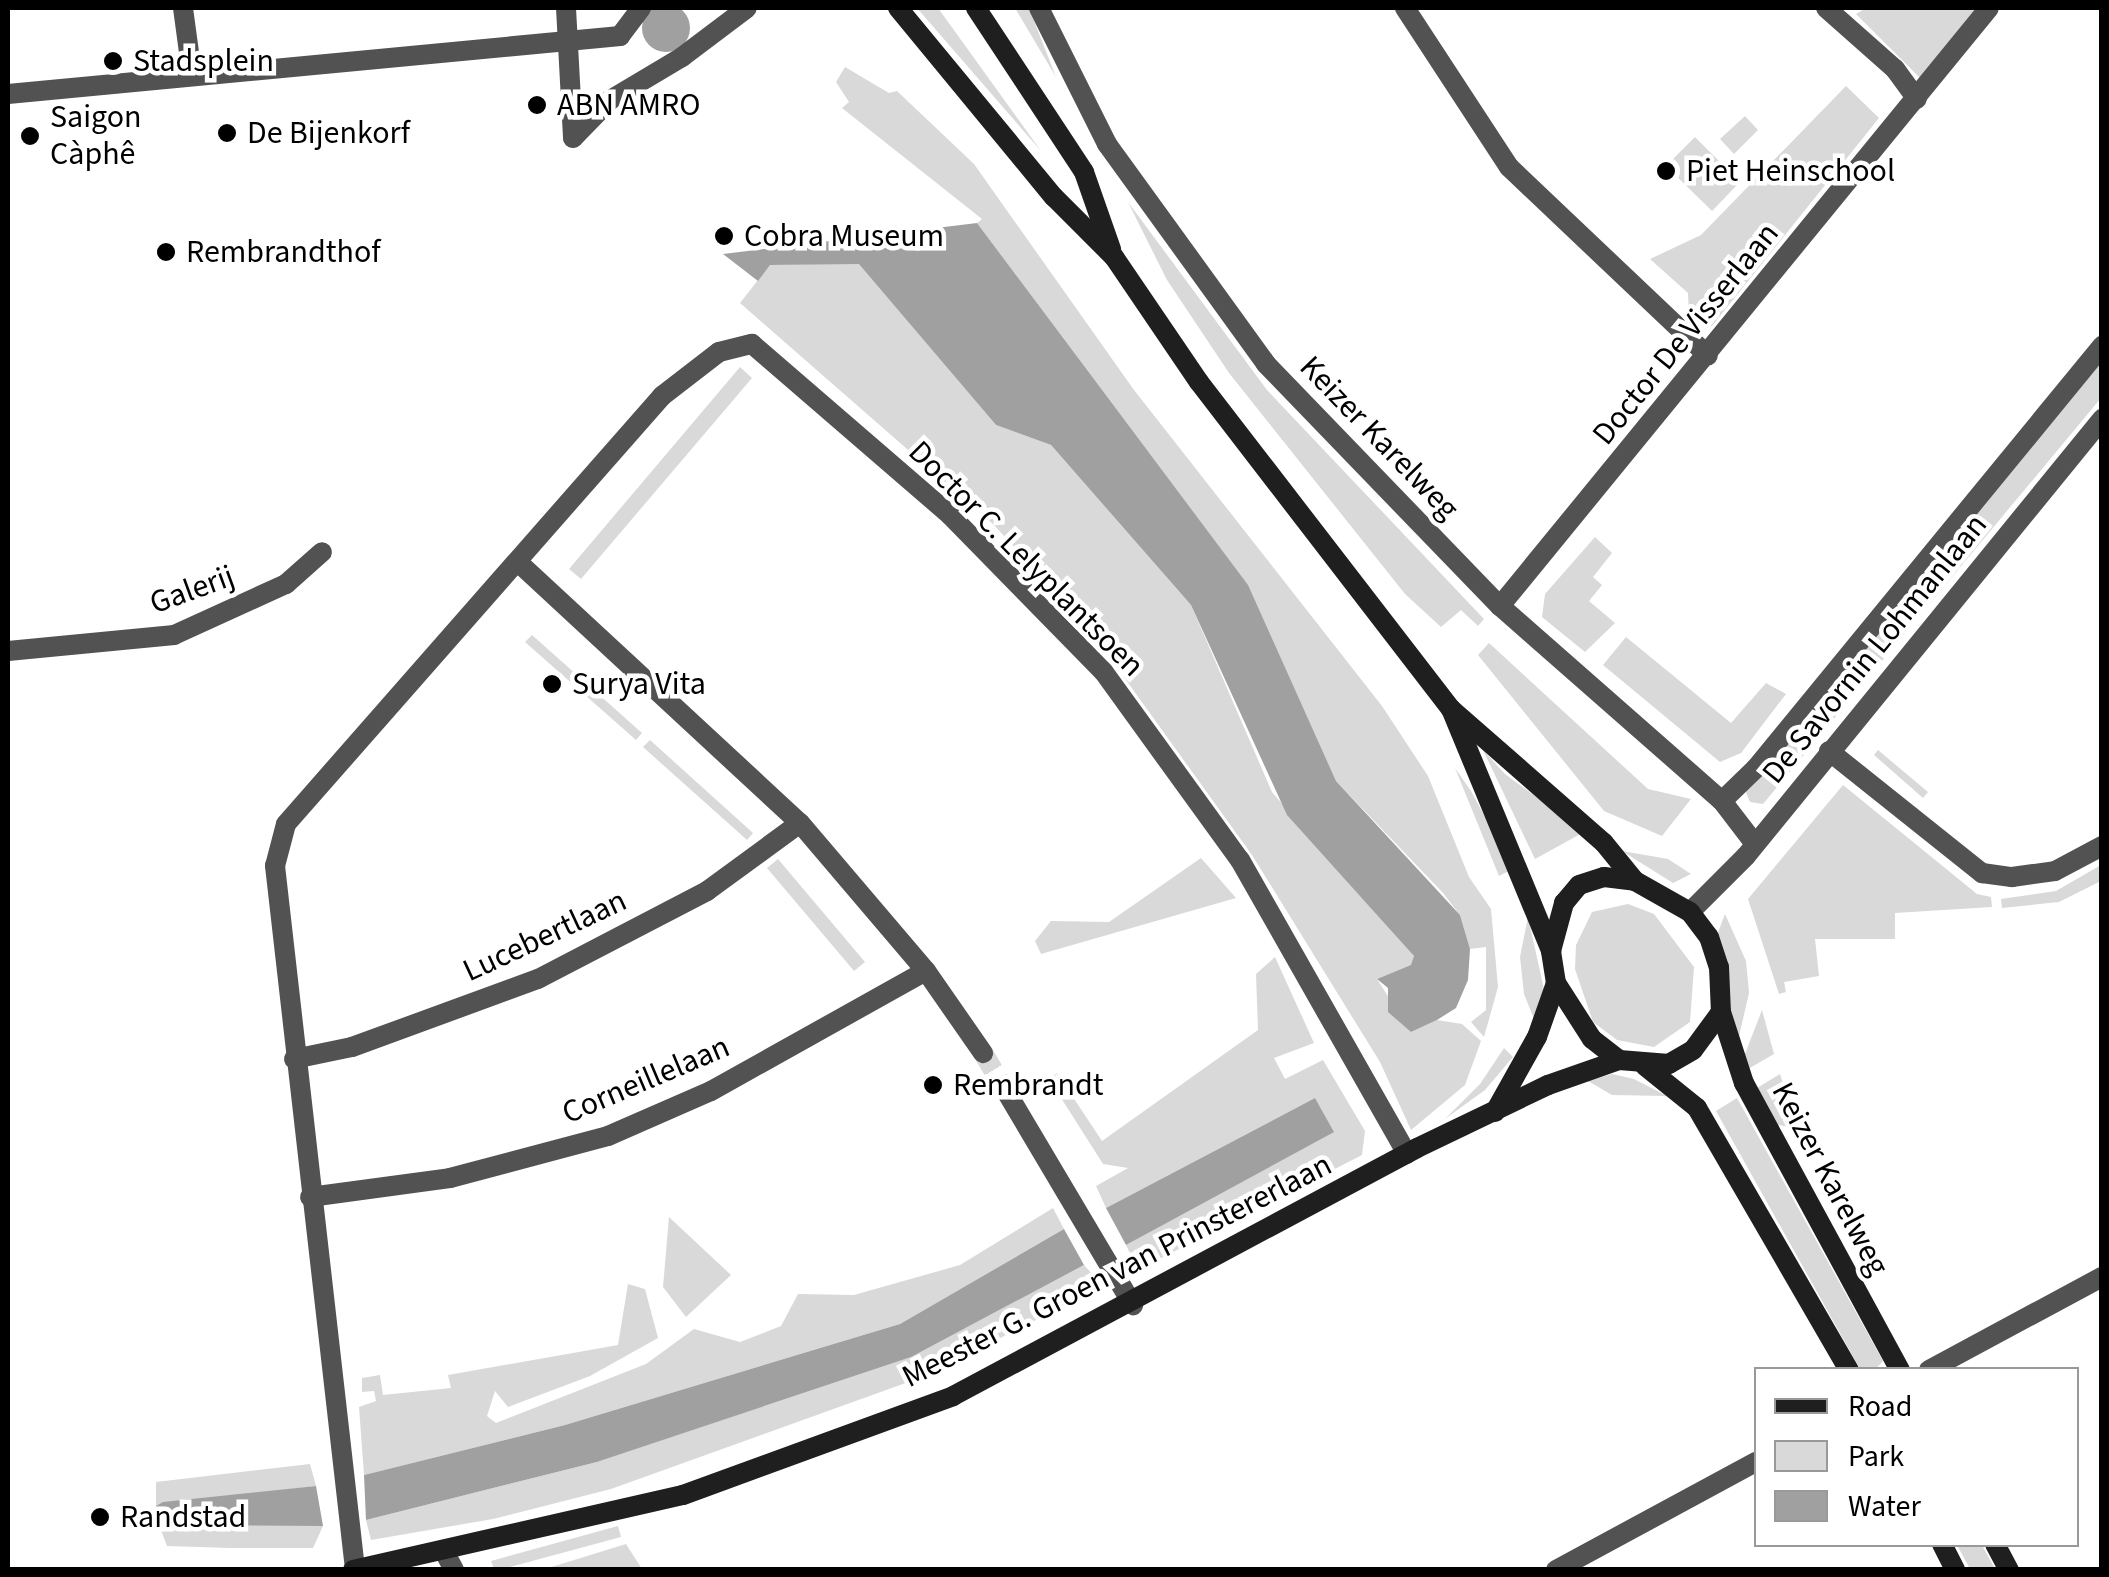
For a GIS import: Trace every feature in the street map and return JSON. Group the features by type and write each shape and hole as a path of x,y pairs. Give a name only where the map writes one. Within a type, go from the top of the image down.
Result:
{"main road":[{"path":"898,8 1054,197 1114,257 1199,382 1452,708 1604,843 1635,881 1690,912 1709,937 1719,967 1721,1012 1693,1050 1669,1064 1645,1066 1619,1060 1592,1039 1556,984 1551,951 1452,708"},
{"path":"976,8 1084,172 1114,257"},
{"path":"1551,951 1564,903 1579,885 1604,877 1635,881"},
{"path":"1495,1112 1536,1037 1556,984"},
{"name":"Keizer Karelweg","path":"1721,1012 1734,1060 1778,1154 1898,1367"},
{"name":"Meester G. Groen van Prinstererlaan","path":"354,1569 450,1561 701,1489 953,1396 1133,1304 1408,1154 1619,1060"},
{"path":"1645,1066 1697,1108 1847,1367"},
{"path":"1944,1547 1956,1570"},
{"path":"1997,1547 2009,1570"}],"street":[{"path":"184,8 192,75"},
{"path":"566,8 573,138 610,100 682,57 746,8"},
{"path":"8,94 570,36 620,36 642,8"},
{"name":"Keizer Karelweg","path":"1039,8 1107,144 1266,364 1500,606 1722,801 1756,844"},
{"path":"1405,8 1509,167 1708,356"},
{"name":"Doctor De Visserlaan","path":"1500,606 1989,8"},
{"path":"1831,9 1895,69 1916,98"},
{"name":"Doctor C. Lelyplantsoen","path":"519,563 662,396 719,352 752,344 950,515 1103,672 1240,860 1408,1154"},
{"name":"De Savornin Lohmanlaan","path":"1722,801 1756,768 2102,346"},
{"name":"De Savornin Lohmanlaan","path":"1690,912 1756,844 2102,419"},
{"name":"Galerij","path":"8,652 174,635 286,584 322,552"},
{"path":"354,1569 275,866 286,824 519,563 800,823 926,970 984,1053"},
{"path":"1828,752 1982,873 2012,877 2055,870 2102,846"},
{"name":"Lucebertlaan","path":"294,1059 352,1047 538,979 707,891 800,823"},
{"name":"Corneillelaan","path":"310,1197 450,1178 608,1136 711,1091 926,970"},
{"path":"1007,1092 1133,1304"},
{"path":"1935,1367 2102,1277"},
{"path":"1556,1570 1754,1463"}],"green space":[{"path":"917,8 938,8 1041,151"},
{"path":"1015,8 1029,8 1056,77"},
{"path":"1866,8 1977,8 1920,78 1856,14"},
{"path":"845,67 889,93 897,91 974,164 1134,390 1382,706 1428,776 1469,877 1491,909 1498,987 1484,1037 1471,1022 1486,1010 1486,947 1470,949 1460,915 1443,893 1336,781 1247,585 977,223 982,219 842,108 849,102 836,82"},
{"path":"1846,86 1879,118 1712,326 1699,327 1689,317 1688,293 1650,259 1701,235"},
{"path":"1745,116 1758,130 1734,154 1720,139"},
{"path":"1695,137 1740,182 1712,211 1666,166"},
{"path":"1128,202 1267,390 1484,619 1478,626 1461,610 1441,627 1405,594 1229,373 1167,280"},
{"path":"859,263 996,425 1051,445 1191,605 1272,792 1414,956 1412,965 1377,979 1411,1032 1437,1020 1462,1024 1481,1041 1465,1085 1411,1130 1380,1062 1252,855 1090,630 994,525 740,303 770,265"},
{"path":"2101,361 2101,398 1763,804 1750,802 1745,790"},
{"path":"740,367 752,378 581,579 569,569"},
{"path":"1595,537 1612,553 1593,577 1602,585 1589,601 1615,623 1585,652 1542,617 1545,594"},
{"path":"532,635 642,733 636,740 525,642"},
{"path":"1626,637 1731,723 1766,683 1786,694 1741,753 1720,762 1603,665"},
{"path":"1489,643 1648,789 1691,799 1662,836 1604,811 1478,655"},
{"path":"650,740 753,833 747,840 643,747"},
{"path":"1483,750 1505,774 1584,832 1535,859"},
{"path":"1878,750 1928,792 1923,798 1874,755"},
{"path":"1455,768 1513,869 1499,876"},
{"path":"1843,785 1977,894 1991,897 1992,907 1895,913 1895,939 1815,939 1819,976 1784,982 1786,992 1779,994 1748,899"},
{"path":"1622,851 1668,859 1691,874 1673,883"},
{"path":"1201,858 1236,898 1041,954 1035,941 1051,921 1109,922"},
{"path":"778,859 865,962 854,971 767,868"},
{"path":"2101,865 2101,881 2059,902 2002,908 2001,899 2056,891"},
{"path":"1628,904 1654,914 1694,967 1690,1022 1654,1047 1617,1040 1593,1022 1575,969 1576,945 1592,912"},
{"path":"1725,914 1746,961 1749,993 1737,1045 1717,935"},
{"path":"1528,917 1545,994 1536,1024 1524,994 1520,957"},
{"path":"1275,957 1314,1043 1274,1058 1285,1079 1323,1060 1365,1131 1362,1155 1138,1270 1126,1245 1333,1131 1315,1098 1106,1208 1096,1186 1128,1168 1103,1164 1049,1079 1057,1073 1102,1141 1258,1030 1256,974"},
{"path":"1762,1010 1774,1054 1748,1069 1743,1059"},
{"path":"1504,1048 1513,1057 1485,1090 1445,1119 1480,1084"},
{"path":"1612,1074 1634,1079 1667,1096 1612,1095 1588,1081"},
{"path":"1780,1074 1798,1129 1774,1124 1757,1088"},
{"path":"1737,1098 1883,1361 1878,1367 1859,1367 1716,1111"},
{"path":"1053,1208 1064,1229 900,1324 565,1425 364,1475 359,1407 376,1401 374,1391 362,1392 362,1378 380,1375 383,1395 451,1388 448,1375 618,1345 628,1284 645,1289 658,1338 590,1376 508,1407 495,1391 487,1416 496,1423 646,1364 694,1329 740,1342 781,1326 798,1294 854,1295 960,1265"},
{"path":"669,1217 731,1275 686,1317 663,1287"},
{"path":"1084,1265 1103,1286 925,1376 611,1489 493,1519 371,1540 366,1520 597,1462 910,1357"},
{"path":"310,1464 316,1486 156,1506 156,1482"},
{"path":"159,1525 323,1526 313,1548 230,1548 167,1546"},
{"path":"618,1526 621,1537 502,1569 494,1569 491,1561"},
{"path":"626,1544 642,1569 545,1569"},
{"path":"1958,1547 1983,1547 1995,1569 1970,1569"}],"water":[{"path":"666,4 683,11 690,28 683,45 666,52 649,45 642,28 649,11"},
{"path":"977,223 1248,585 1336,781 1460,915 1470,949 1468,980 1456,1008 1437,1020 1411,1032 1388,1012 1388,988 1377,979 1411,965 1414,956 1287,815 1191,605 1051,445 996,425 859,264 770,265 758,281 723,254"},
{"path":"1315,1098 1334,1132 1126,1245 1106,1208"},
{"path":"1064,1229 1084,1265 911,1357 597,1462 366,1520 364,1475 565,1425 900,1324"},
{"path":"316,1486 323,1526 159,1525 156,1506 163,1502"}],"tunnel":[{"path":"983,1053 1007,1093"}],"place":[{"name":"Stadsplein","path":"113,61"},
{"name":"ABN AMRO","path":"537,105"},
{"name":"De Bijenkorf","path":"227,133"},
{"name":"Saigon Càphê","path":"30,136"},
{"name":"Piet Heinschool","path":"1666,171"},
{"name":"Cobra Museum","path":"724,236"},
{"name":"Rembrandthof","path":"166,252"},
{"name":"Surya Vita","path":"552,684"},
{"name":"Rembrandt","path":"933,1085"},
{"name":"Randstad","path":"100,1517"}]}
